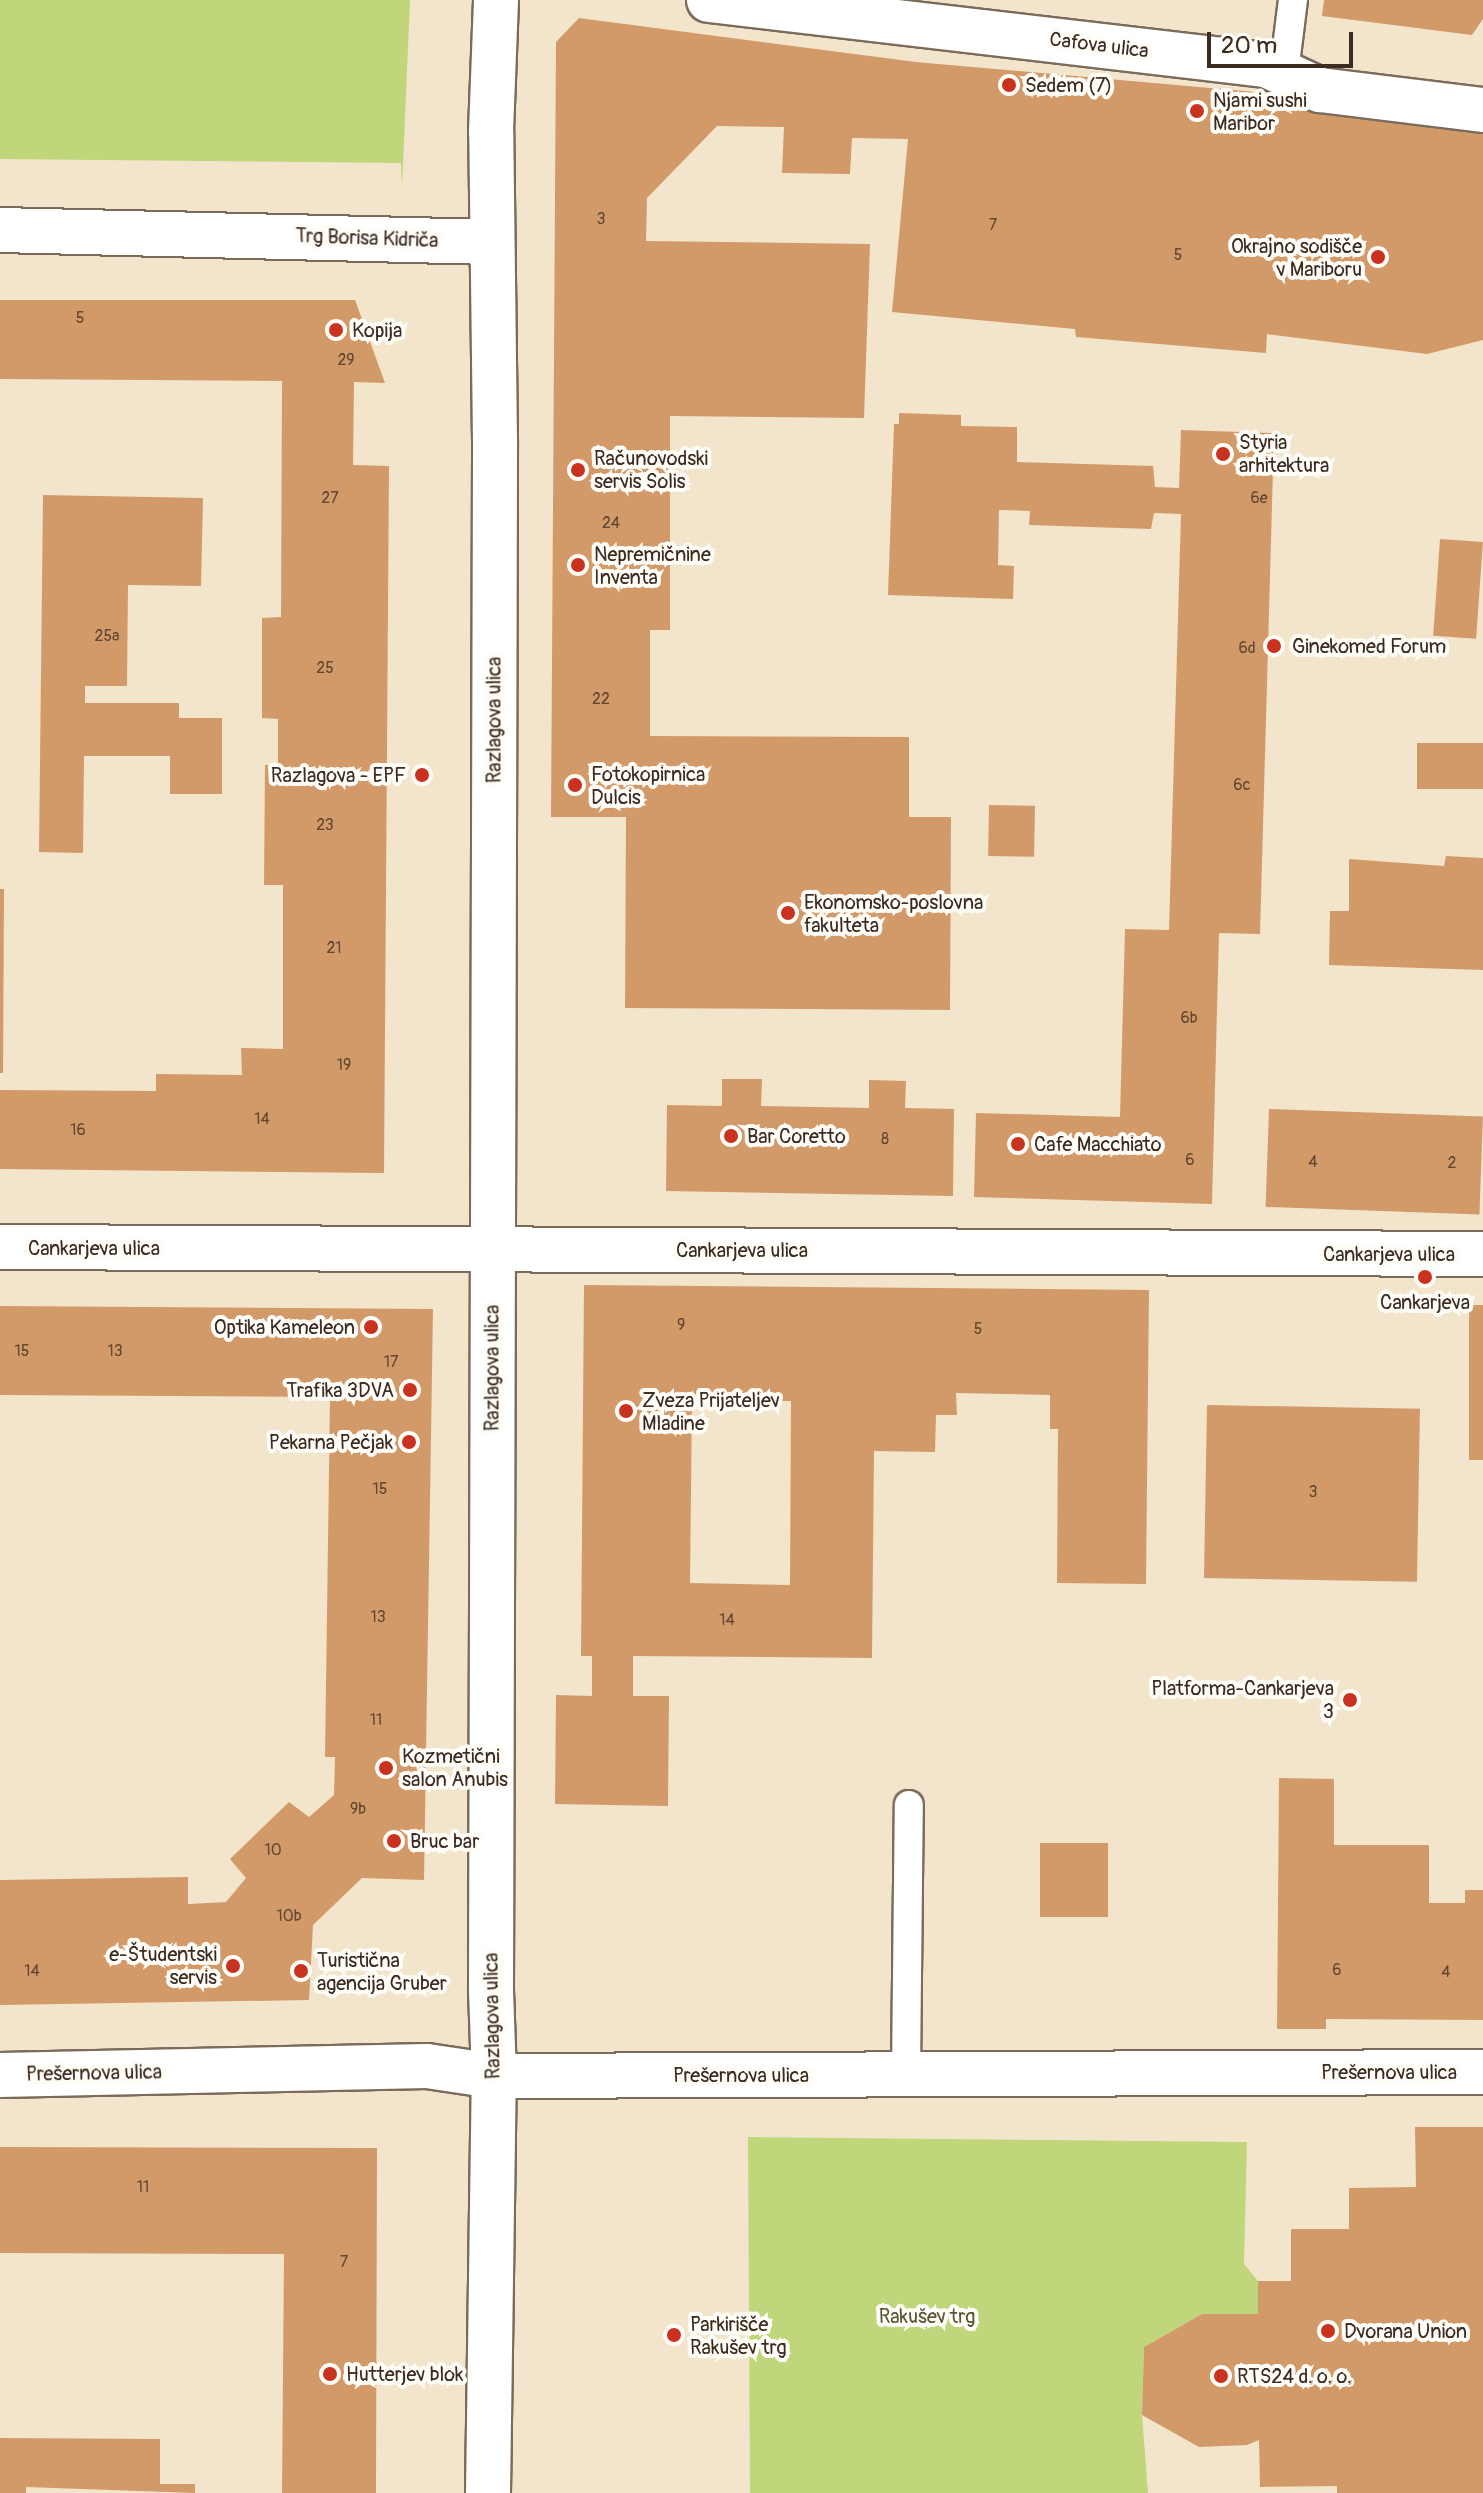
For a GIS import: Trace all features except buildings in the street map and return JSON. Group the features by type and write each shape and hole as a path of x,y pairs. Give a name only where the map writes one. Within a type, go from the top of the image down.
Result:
{"street":[{"path":"491,242 496,0"},
{"name":"Cafova ulica","path":"709,0 1266,65 1320,90 1483,110"},
{"name":"Trg Borisa Kidriča","path":"0,230 491,242"},
{"name":"Razlagova ulica","path":"488,2493 494,2076 491,1988 495,440 491,242"},
{"name":"Cankarjeva ulica","path":"0,1247 1483,1254"},
{"name":"Prešernova ulica","path":"0,2075 427,2066 494,2076 1483,2072"}],"lane":[{"path":"1284,72 1293,0"},
{"path":"906,2073 909,1805"}],"green space":[{"path":"0,0 410,0 402,189 401,163 0,159"},
{"name":"Rakušev trg","path":"748,2137 1247,2142 1244,2264 1258,2281 1258,2314 1202,2314 1144,2347 1142,2415 1148,2493 750,2493"}],"place":[{"name":"Sedem (7)","path":"1009,85"},
{"name":"Njami sushi Maribor","path":"1197,111"},
{"name":"Okrajno sodišče v Mariboru","path":"1378,257"},
{"name":"Kopija","path":"336,330"},
{"name":"Styria arhitektura","path":"1223,454"},
{"name":"Računovodski servis Solis","path":"578,470"},
{"name":"Nepremičnine Inventa","path":"578,565"},
{"name":"Ginekomed Forum","path":"1274,646"},
{"name":"Razlagova - EPF","path":"422,775"},
{"name":"Fotokopirnica Dulcis","path":"575,785"},
{"name":"Ekonomsko-poslovna fakulteta","path":"788,913"},
{"name":"Bar Coretto","path":"731,1136"},
{"name":"Cafe Macchiato","path":"1018,1144"},
{"name":"Cankarjeva","path":"1425,1277"},
{"name":"Optika Kameleon","path":"371,1327"},
{"name":"Trafika 3DVA","path":"410,1390"},
{"name":"Zveza Prijateljev Mladine","path":"626,1411"},
{"name":"Pekarna Pečjak","path":"409,1442"},
{"name":"Platforma-Cankarjeva 3","path":"1350,1700"},
{"name":"Kozmetični salon Anubis","path":"386,1768"},
{"name":"Bruc bar","path":"394,1841"},
{"name":"e-Študentski servis","path":"233,1966"},
{"name":"Turistična agencija Gruber","path":"301,1971"},
{"name":"Dvorana Union","path":"1328,2331"},
{"name":"Parkirišče Rakušev trg","path":"674,2335"},
{"name":"Hutterjev blok","path":"330,2374"},
{"name":"RTS24 d. o. o.","path":"1221,2376"}]}
